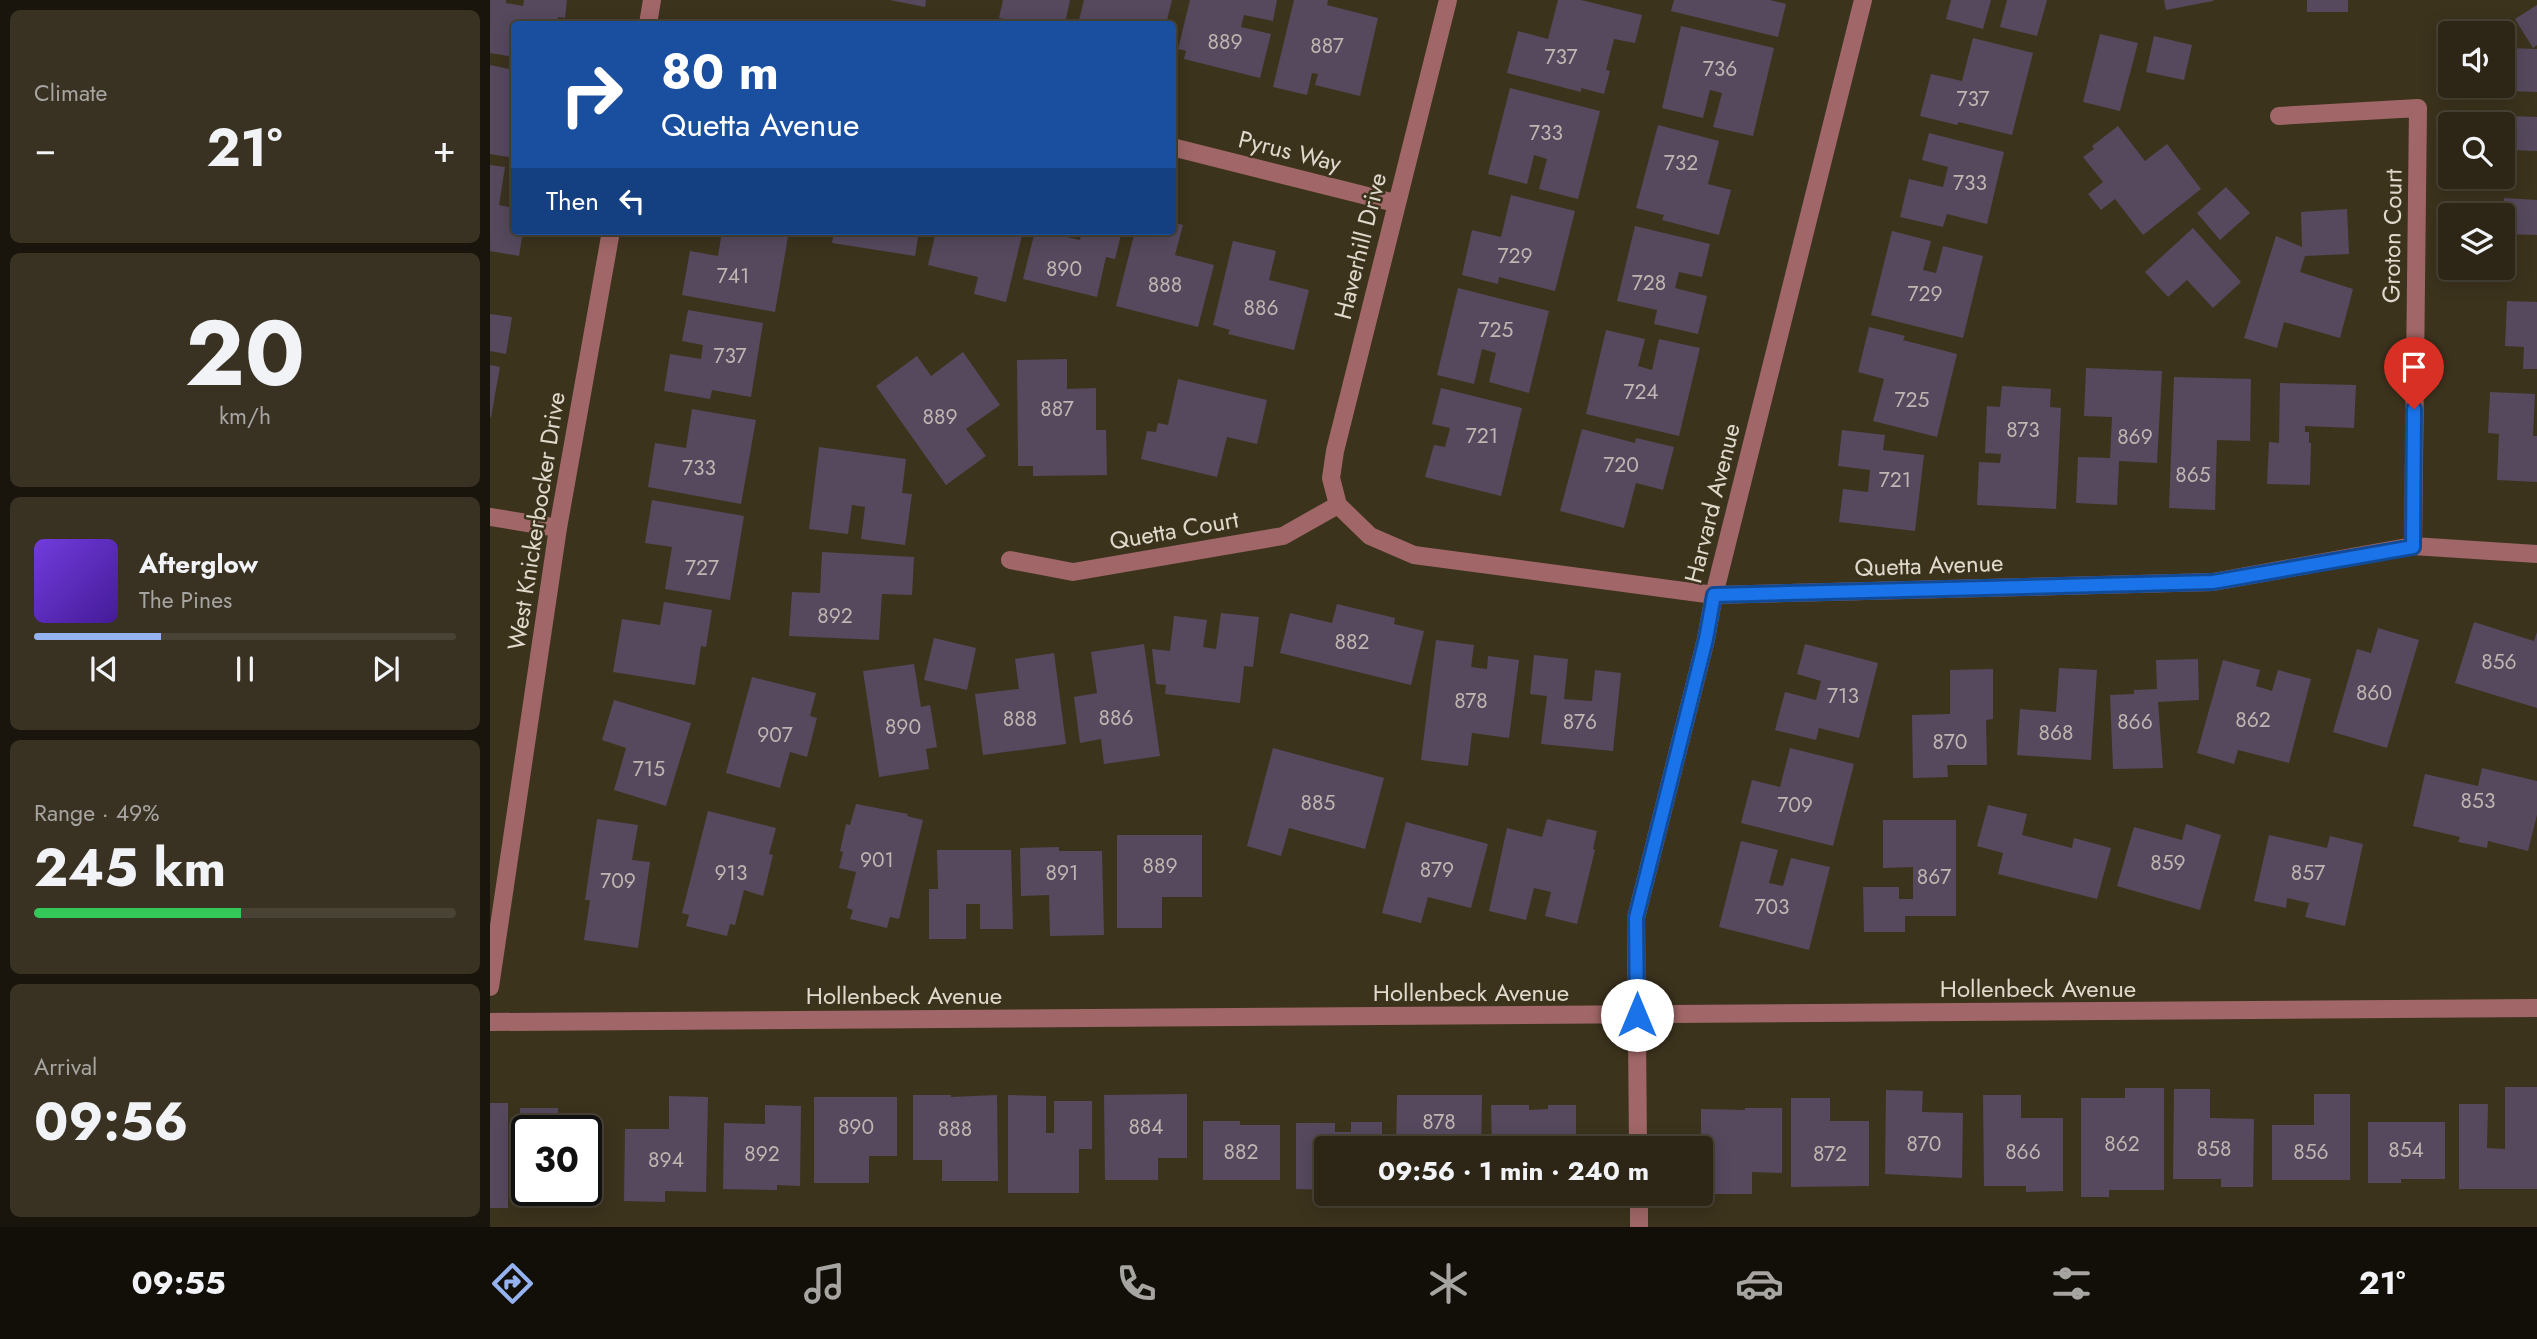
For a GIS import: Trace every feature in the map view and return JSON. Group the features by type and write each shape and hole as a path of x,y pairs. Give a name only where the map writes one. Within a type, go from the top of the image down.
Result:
{"street":[{"path":"648,21 652,0"},
{"name":"Haverhill Drive","path":"1338,505 1331,478 1335,451 1448,0"},
{"name":"Harvard Avenue","path":"1638,1136 1636,918 1863,0"},
{"name":"Groton Court","path":"2279,116 2418,108 2413,547"},
{"name":"Pyrus Way","path":"1176,148 1395,203"},
{"name":"West Knickerbocker Drive","path":"490,987 558,528 610,235"},
{"name":"Quetta Avenue","path":"1338,505 1370,536 1414,555 1714,595 2213,582 2413,547 2537,554"},
{"name":"Quetta Court","path":"1010,560 1073,572 1283,536 1338,505"},
{"path":"490,517 558,528"},
{"name":"Hollenbeck Avenue","path":"490,1022 2537,1008"},
{"path":"1639,1206 1639,1227"}],"building":[{"path":"490,0 506,0 506,3 523,6 524,0 567,0 565,18 558,17 557,21 511,21 511,56 490,53"},
{"path":"890,0 926,0 925,7"},
{"path":"1003,0 1070,0 1066,21 1014,21 999,18"},
{"path":"1084,0 1172,0 1167,21 1079,21"},
{"path":"1190,0 1277,0 1273,21 1244,15 1241,27 1271,34 1260,78 1184,59 1186,51 1178,49"},
{"path":"1294,0 1328,0 1327,5 1378,18 1360,96 1315,85 1318,74 1312,73 1307,95 1273,87"},
{"path":"1558,0 1581,0 1642,15 1635,43 1614,39 1606,70 1610,71 1604,94 1581,88 1581,92 1507,73 1518,31 1548,39"},
{"path":"1674,0 1770,0 1786,4 1778,37 1671,11"},
{"path":"1951,0 1991,0 1983,29 1946,19"},
{"path":"2007,0 2047,0 2037,36 2000,27"},
{"path":"2164,0 2213,0 2213,1 2166,10"},
{"path":"2307,0 2348,0 2348,12 2307,12"},
{"path":"2537,5 2537,45 2533,48 2515,19"},
{"path":"1681,26 1774,48 1753,136 1713,127 1722,93 1710,90 1703,118 1662,108"},
{"path":"2100,34 2138,43 2120,111 2083,102"},
{"path":"2154,36 2192,45 2184,80 2146,72"},
{"path":"1973,38 2033,53 2012,135 1920,116 1931,74 1962,81"},
{"path":"2515,48 2537,49 2537,92 2515,91"},
{"path":"490,65 511,69 511,158 490,154"},
{"path":"1510,88 1600,111 1578,199 1539,189 1547,159 1534,155 1527,184 1488,174"},
{"path":"2515,116 2537,117 2537,151 2515,150"},
{"path":"1658,125 1719,141 1708,184 1731,190 1719,235 1662,220 1664,215 1636,208"},
{"path":"2118,126 2145,161 2167,144 2201,189 2143,235 2115,199 2101,210 2088,194 2103,182 2083,157 2094,149 2092,146"},
{"path":"1929,133 2004,152 1987,224 1947,214 1943,227 1900,217 1909,179 1943,187 1948,167 1922,160"},
{"path":"490,165 505,167 499,205 511,207 511,235 522,235 519,256 490,251"},
{"path":"2226,187 2250,213 2220,240 2197,213"},
{"path":"1511,195 1575,211 1555,291 1499,277 1498,284 1462,275 1472,230 1501,237"},
{"path":"2504,198 2537,200 2537,235 2515,234 2515,203 2504,203"},
{"path":"2347,209 2349,254 2305,256 2300,272 2353,289 2340,338 2284,322 2277,348 2244,338 2276,236 2302,247 2301,212"},
{"path":"1176,223 1183,225 1175,255 1214,265 1198,327 1116,306 1134,235 1176,235"},
{"path":"1635,226 1710,244 1702,277 1679,272 1675,288 1707,296 1698,334 1654,324 1657,310 1617,301"},
{"path":"2193,228 2241,282 2213,308 2187,280 2168,297 2145,272"},
{"path":"1892,231 1931,241 1923,270 1936,273 1943,246 1983,256 1963,338 1871,315"},
{"path":"721,235 788,235 775,312 682,295 690,251 718,256"},
{"path":"833,235 918,235 915,256 832,243"},
{"path":"935,235 1022,235 1006,302 974,294 978,277 928,265"},
{"path":"1034,235 1068,235 1067,237 1080,240 1081,235 1121,235 1115,259 1106,257 1097,297 1023,279"},
{"path":"1233,241 1276,251 1269,280 1309,290 1294,350 1228,334 1230,330 1213,325"},
{"path":"1458,288 1549,311 1529,393 1489,382 1496,353 1482,349 1474,384 1437,375"},
{"path":"2507,301 2537,302 2537,369 2523,369 2524,347 2505,346"},
{"path":"688,310 763,323 751,397 712,390 710,399 664,391 670,354 701,359 703,345 682,341"},
{"path":"490,314 512,317 506,354 490,351"},
{"path":"1869,327 1905,336 1903,340 1957,354 1937,437 1873,421 1884,379 1858,372"},
{"path":"1606,330 1645,339 1638,366 1652,370 1659,339 1700,348 1679,436 1586,414"},
{"path":"963,352 1000,405 966,429 986,456 946,485 876,386 917,356 931,376"},
{"path":"1067,359 1067,389 1096,388 1096,430 1106,430 1107,475 1033,476 1033,466 1018,466 1017,360"},
{"path":"490,365 500,367 491,417 490,417"},
{"path":"2086,368 2162,371 2157,463 2119,461 2117,505 2076,503 2078,457 2110,458 2112,417 2084,416"},
{"path":"2174,377 2251,379 2250,441 2217,440 2215,510 2169,508"},
{"path":"1178,379 1267,400 1257,444 1227,437 1217,477 1141,459 1147,431 1156,432 1158,423 1168,425"},
{"path":"2280,383 2356,385 2354,428 2305,426 2311,443 2310,485 2267,484 2269,442 2279,443"},
{"path":"2002,386 2051,389 2050,407 2061,408 2056,509 1977,505 1979,462 2000,463 2001,454 1985,453 1987,406 2000,407"},
{"path":"1441,388 1522,408 1501,496 1425,477 1434,445 1445,447 1450,428 1432,424"},
{"path":"2490,392 2535,394 2533,436 2537,436 2537,482 2497,480 2499,434 2488,433"},
{"path":"692,409 756,420 741,504 648,487 655,443 686,448"},
{"path":"1582,429 1635,443 1636,438 1674,447 1663,490 1636,483 1624,528 1560,511"},
{"path":"1842,430 1885,435 1883,450 1924,455 1915,531 1839,522 1843,489 1868,492 1870,470 1838,466"},
{"path":"819,447 906,459 902,493 912,494 905,545 861,539 865,507 852,505 848,534 809,529"},
{"path":"652,500 744,516 730,600 665,589 672,547 645,543"},
{"path":"822,552 914,557 912,595 882,594 879,640 789,636 792,592 820,593"},
{"path":"664,602 712,610 706,647 701,646 695,685 613,672 622,619 660,625"},
{"path":"1337,604 1395,618 1394,624 1424,631 1411,685 1280,653 1290,613 1332,623"},
{"path":"1221,613 1259,617 1253,667 1244,666 1240,703 1165,694 1166,685 1156,684 1152,649 1170,651 1174,616 1207,620 1203,647 1216,649"},
{"path":"2474,622 2534,641 2537,632 2537,708 2455,683"},
{"path":"2378,628 2419,640 2387,748 2333,732 2357,649 2371,653"},
{"path":"934,638 976,648 967,690 924,680"},
{"path":"1436,640 1474,645 1471,667 1487,669 1488,656 1519,660 1509,738 1472,733 1468,766 1421,760"},
{"path":"1144,644 1160,756 1104,764 1101,739 1080,743 1074,697 1097,693 1091,652"},
{"path":"1805,644 1878,663 1859,738 1819,728 1816,740 1775,730 1785,692 1816,700 1821,681 1797,674"},
{"path":"1054,653 1066,744 983,755 975,694 1019,689 1015,659"},
{"path":"1534,655 1568,659 1564,699 1592,701 1595,670 1621,673 1613,751 1541,744 1547,696 1530,694"},
{"path":"2198,659 2199,700 2158,702 2163,768 2113,769 2110,695 2157,689 2156,660"},
{"path":"2223,660 2260,670 2256,686 2272,691 2278,670 2311,679 2289,763 2238,750 2234,764 2197,753"},
{"path":"914,664 921,707 930,705 937,747 926,749 929,769 879,777 863,671"},
{"path":"2059,668 2097,670 2091,760 2017,755 2020,709 2056,712"},
{"path":"1993,669 1993,719 1986,720 1987,765 1947,765 1948,777 1913,778 1912,715 1950,714 1950,670"},
{"path":"752,677 816,693 810,716 817,718 807,757 790,752 780,788 726,773"},
{"path":"614,700 691,723 666,806 614,790 626,748 602,740"},
{"path":"1273,748 1384,778 1365,849 1289,828 1281,856 1247,846"},
{"path":"1790,748 1854,764 1833,846 1741,823 1752,780 1780,787"},
{"path":"2482,768 2537,781 2537,815 2528,851 2488,841 2487,848 2458,842 2460,837 2413,826 2425,774 2478,786"},
{"path":"856,804 908,814 907,816 923,820 899,919 890,917 887,928 850,919 853,910 847,908 856,872 839,868 843,852 840,851 846,824 850,825"},
{"path":"1988,805 2027,814 2022,835 2072,848 2074,838 2111,848 2097,899 1998,874 2003,853 1977,846"},
{"path":"708,811 776,828 769,854 773,855 763,896 744,890 735,925 730,924 727,936 686,926 689,915 682,913"},
{"path":"597,819 638,825 632,860 650,862 638,948 584,940 590,900 585,900"},
{"path":"1547,819 1597,831 1577,924 1545,916 1551,892 1534,888 1526,920 1489,911 1507,828 1542,837"},
{"path":"1883,820 1956,820 1956,916 1905,916 1905,932 1864,932 1863,887 1899,887 1899,899 1913,899 1913,867 1883,868"},
{"path":"1406,822 1488,844 1471,908 1428,897 1421,923 1382,913"},
{"path":"2186,824 2221,835 2200,910 2117,886 2134,827 2182,840"},
{"path":"1117,835 1202,835 1202,897 1162,897 1162,928 1117,928"},
{"path":"2269,835 2327,848 2330,836 2363,844 2345,926 2305,917 2309,903 2287,898 2286,908 2254,901"},
{"path":"1741,841 1778,850 1769,883 1783,886 1791,858 1830,867 1809,950 1719,927"},
{"path":"1059,847 1059,851 1102,851 1104,935 1050,936 1049,895 1021,896 1020,848"},
{"path":"937,850 1011,850 1013,929 980,929 980,904 966,904 966,939 929,939 929,889 938,889"},
{"path":"2505,1087 2537,1087 2537,1189 2459,1189 2459,1104 2488,1104 2487,1148 2505,1149"},
{"path":"2125,1088 2164,1088 2164,1190 2109,1190 2109,1197 2081,1197 2081,1098 2125,1098"},
{"path":"2174,1089 2210,1089 2210,1118 2254,1119 2253,1187 2221,1187 2221,1179 2173,1179"},
{"path":"1886,1090 1923,1091 1922,1112 1963,1113 1962,1178 1885,1174"},
{"path":"1187,1094 1187,1158 1158,1158 1158,1180 1105,1180 1104,1095"},
{"path":"2314,1094 2350,1094 2350,1180 2272,1180 2272,1125 2314,1125"},
{"path":"913,1095 997,1095 998,1181 942,1181 942,1160 913,1160"},
{"path":"1008,1095 1046,1096 1046,1133 1054,1133 1054,1101 1092,1101 1092,1149 1079,1149 1079,1193 1008,1193"},
{"path":"1397,1095 1482,1095 1481,1136 1396,1136"},
{"path":"1983,1095 2021,1095 2021,1118 2063,1118 2063,1191 2026,1192 2026,1186 1984,1186"},
{"path":"669,1096 708,1097 706,1192 665,1191 665,1202 624,1201 625,1129 669,1129"},
{"path":"814,1097 897,1097 897,1156 869,1156 869,1183 814,1183"},
{"path":"1791,1098 1830,1098 1830,1121 1869,1121 1869,1186 1791,1187"},
{"path":"490,1103 508,1103 508,1208 490,1208"},
{"path":"765,1105 801,1106 800,1186 777,1185 777,1190 723,1189 724,1123 765,1124"},
{"path":"1491,1105 1529,1105 1529,1110 1548,1109 1548,1105 1576,1105 1576,1136 1492,1136"},
{"path":"520,1108 558,1108 558,1115 520,1115"},
{"path":"1782,1108 1782,1173 1752,1172 1752,1194 1713,1194 1713,1136 1701,1136 1701,1109"},
{"path":"1203,1121 1280,1125 1280,1180 1203,1180"},
{"path":"1351,1122 1382,1122 1382,1136 1314,1136 1314,1190 1296,1189 1296,1123 1335,1123 1335,1132 1351,1132"},
{"path":"2368,1122 2445,1122 2445,1179 2401,1179 2401,1183 2368,1183"}],"route":[{"path":"1637,1015 1636,918 1706,639 1714,595 2213,582 2413,547 2414,409"}]}
